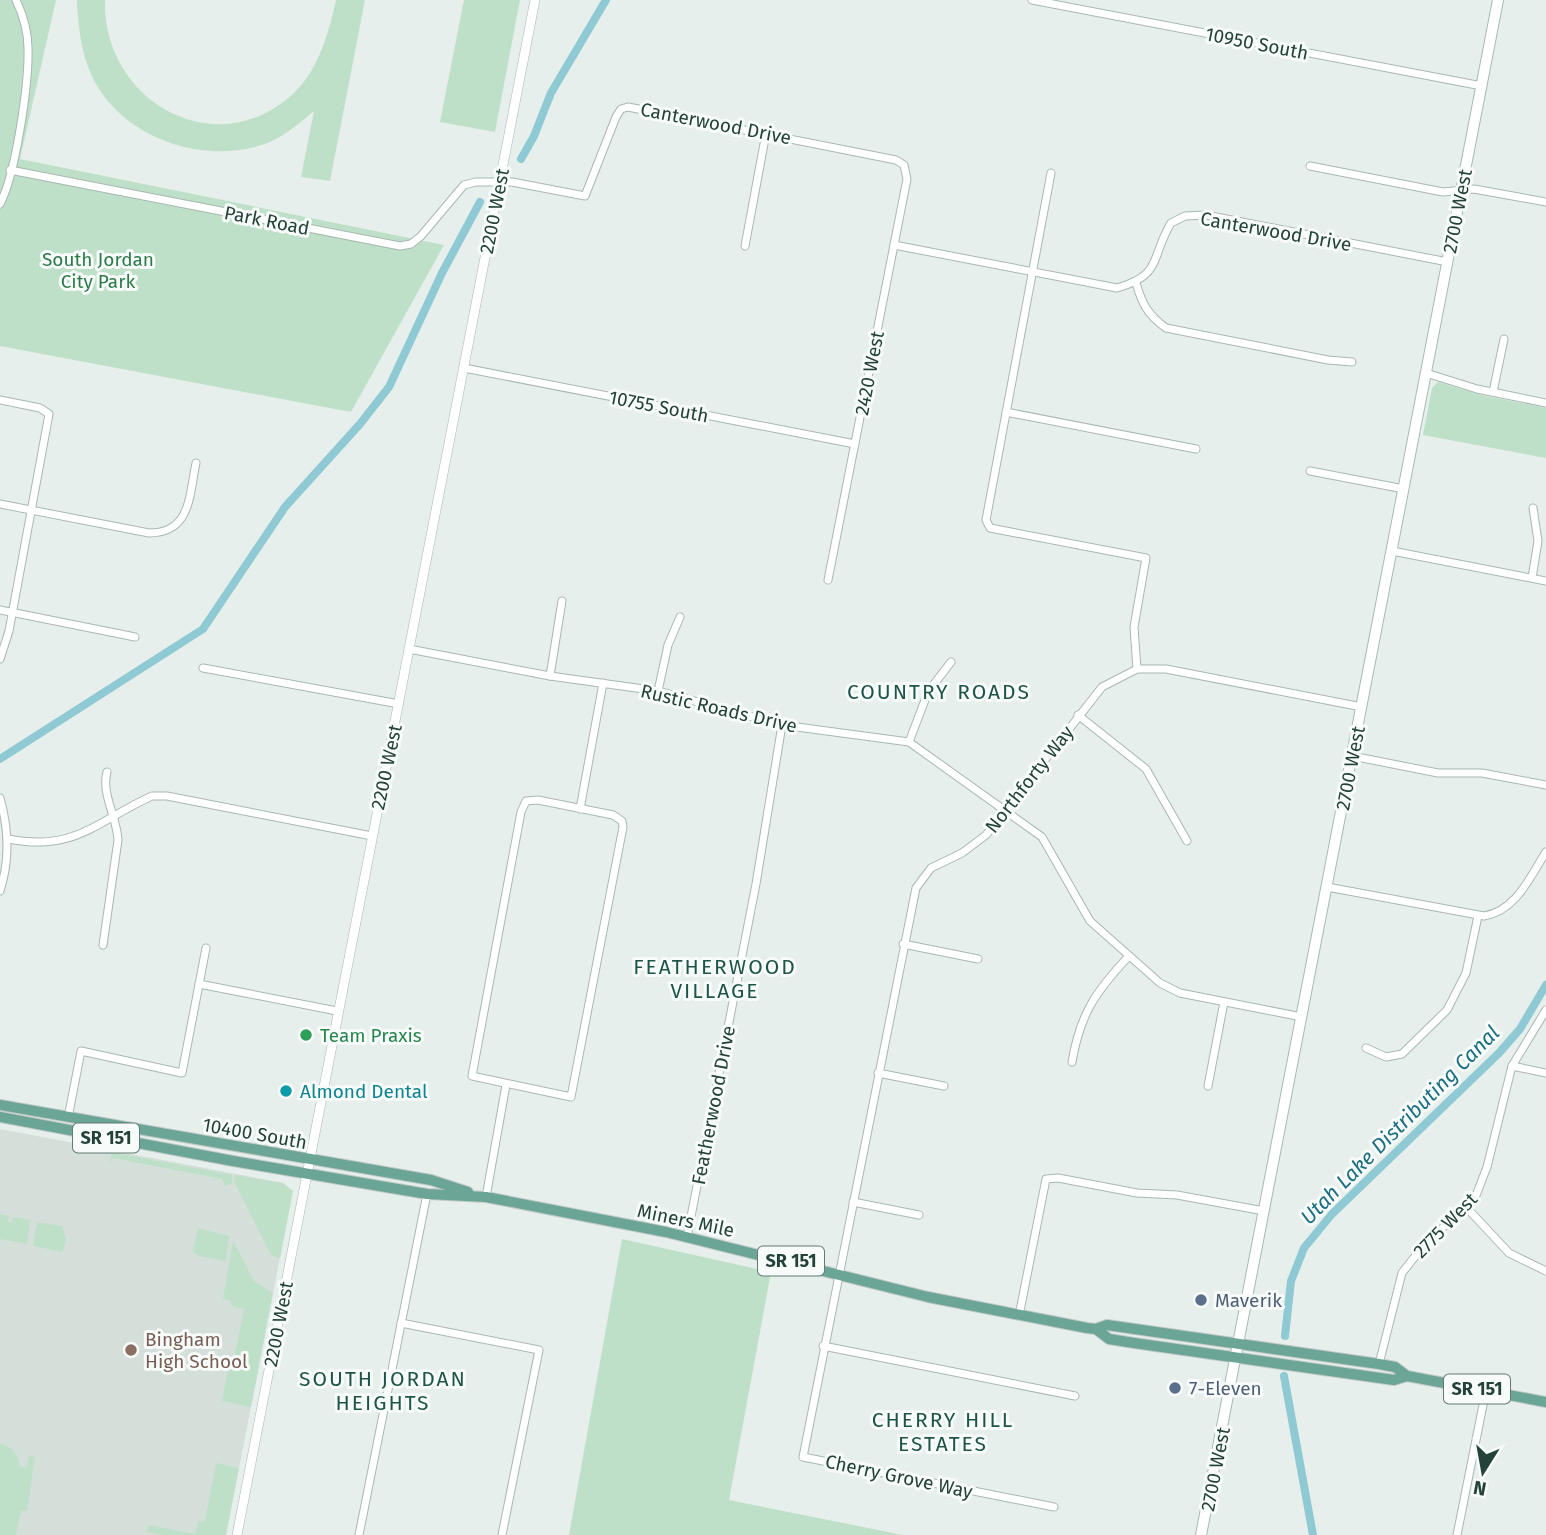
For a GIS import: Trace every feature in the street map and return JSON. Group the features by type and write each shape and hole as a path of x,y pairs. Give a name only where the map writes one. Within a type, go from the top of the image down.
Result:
{"main road":[{"name":"2700 West","path":"1202,1535 1498,0"},
{"name":"SR 151","path":"0,1105 68,1118"},
{"name":"10400 South","path":"0,1117 213,1158 390,1188"},
{"name":"10400 South","path":"68,1118 431,1180 486,1198"},
{"name":"Miners Mile","path":"390,1188 486,1198 687,1237 1019,1316 1096,1329"},
{"name":"SR 151","path":"1096,1329 1107,1325 1379,1364 1395,1367 1407,1376 1546,1402"},
{"name":"SR 151","path":"1096,1329 1109,1339 1394,1380 1407,1376"}],"street":[{"path":"0,204 10,170 28,72 28,45 16,0"},
{"name":"2200 West","path":"237,1535 535,0"},
{"name":"10950 South","path":"1032,0 1482,86"},
{"name":"Canterwood Drive","path":"499,183 584,195 616,117 621,109 628,107 880,154 904,165"},
{"path":"745,246 766,133"},
{"name":"2420 West","path":"828,580 907,179 904,165"},
{"path":"1310,166 1443,192 1474,189 1546,202"},
{"name":"Park Road","path":"10,170 400,246 411,244 421,236 464,185 476,182 499,183"},
{"path":"1051,173 986,512 990,528 1146,558 1134,627 1137,669"},
{"name":"Canterwood Drive","path":"1136,283 1149,275 1171,223 1185,216 1206,215 1448,262"},
{"path":"894,245 1117,288 1136,283 1146,310 1166,328 1328,360 1352,362"},
{"path":"1493,393 1504,339"},
{"name":"10755 South","path":"464,368 855,444"},
{"path":"1426,373 1493,393 1546,403"},
{"path":"0,400 40,408 49,414 12,613 0,659"},
{"path":"1006,412 1196,449"},
{"path":"0,504 149,533 163,533 174,529 185,512 196,463"},
{"path":"1310,471 1404,489"},
{"path":"1532,578 1538,541 1533,508"},
{"path":"1392,551 1546,581"},
{"path":"550,676 562,601"},
{"path":"0,611 135,637"},
{"path":"658,691 668,645 680,617"},
{"name":"Rustic Roads Drive","path":"410,649 550,676 658,691 782,726 909,742 1006,809 1047,843 1090,921 1173,991 1302,1017"},
{"path":"909,742 928,691 951,662"},
{"path":"203,668 399,704"},
{"name":"Northforty Way","path":"838,1273 911,900 922,877 942,861 975,845 1102,687 1137,669 1166,669 1362,707"},
{"path":"580,809 603,683"},
{"path":"1078,715 1146,769 1187,841"},
{"name":"Featherwood Drive","path":"687,1237 755,884 782,726"},
{"path":"1352,755 1438,773 1487,773 1546,785"},
{"path":"103,945 118,840 114,814 103,785 107,772"},
{"path":"8,839 55,843 97,825 152,796 167,796 372,836"},
{"path":"0,798 8,839 7,865 0,891"},
{"path":"537,800 580,809 613,815 622,821 623,832 571,1097 472,1076 472,1063 526,801 537,800"},
{"path":"1327,887 1478,916 1496,914 1510,905 1544,857"},
{"path":"1366,1048 1386,1057 1402,1054 1447,1010 1466,973 1478,916"},
{"path":"903,944 978,959"},
{"path":"68,1118 81,1051 182,1073 206,948"},
{"path":"1072,1062 1083,1017 1097,993 1129,956"},
{"path":"199,984 337,1011"},
{"path":"1208,1086 1224,1002"},
{"name":"2775 West","path":"1379,1364 1402,1273 1424,1245 1466,1208 1483,1179 1512,1066 1546,1010"},
{"path":"1512,1066 1546,1073"},
{"path":"878,1073 944,1086"},
{"path":"486,1198 506,1085"},
{"path":"1019,1316 1046,1180 1058,1178 1130,1192 1177,1195 1264,1211"},
{"path":"359,1535 428,1194"},
{"path":"853,1202 919,1214"},
{"path":"1466,1208 1509,1253 1546,1271"},
{"name":"Cherry Grove Way","path":"838,1273 803,1457 1054,1507"},
{"path":"401,1323 539,1350 502,1535"},
{"path":"824,1346 1075,1396"},
{"path":"1457,1535 1486,1390"}],"shaded area":[{"name":"Bingham High School","path":"0,1129 283,1183 293,1191 226,1535 0,1535"}],"green space":[{"name":"South Jordan City Park","path":"0,0 56,0 20,159 444,245 351,412 0,346"},
{"path":"77,0 105,0 109,36 122,68 143,93 170,112 200,122 232,123 264,114 295,92 317,61 336,0 365,0 330,181 301,177 314,111 276,139 244,149 216,151 189,148 162,140 138,127 116,110 99,89 83,48"},
{"path":"464,0 520,0 495,132 440,122"},
{"path":"1438,382 1481,395 1546,408 1546,458 1423,435 1432,388"},
{"path":"112,1152 232,1175 232,1183 225,1186 222,1179 113,1158 110,1164"},
{"path":"235,1175 283,1183 293,1191 280,1258 271,1255 234,1181"},
{"path":"0,1214 9,1216 8,1222 11,1223 13,1217 30,1220 27,1244 0,1239"},
{"path":"37,1222 62,1226 66,1239 63,1252 33,1246"},
{"path":"198,1228 229,1236 226,1261 199,1256 193,1251"},
{"path":"622,1239 771,1272 729,1500 903,1535 569,1535"},
{"path":"233,1241 254,1281 273,1293 251,1407 222,1401 228,1369 232,1369 244,1309 232,1306 230,1300 223,1299"},
{"path":"0,1444 16,1454 19,1466 27,1468 29,1456 35,1457 27,1511 21,1511 16,1535 0,1535"},
{"path":"216,1463 239,1468 226,1535 161,1535 147,1532 148,1525 195,1534 198,1522 205,1521"}],"waterway":[{"path":"521,159 534,136 551,93 606,0"},
{"path":"0,759 203,629 285,507 360,424 389,387 442,273 480,202"},
{"name":"Utah Lake Distributing Canal","path":"1285,1336 1291,1281 1304,1248 1332,1214 1499,1053 1520,1029 1546,985"},
{"name":"Utah Lake Distributing Canal","path":"1284,1376 1313,1535"}],"place":[{"name":"Team Praxis","path":"306,1035"},
{"name":"Almond Dental","path":"286,1091"},
{"name":"Maverik","path":"1201,1300"},
{"name":"Bingham High School","path":"131,1350"},
{"name":"7-Eleven","path":"1175,1388"}],"district":[{"name":"COUNTRY ROADS","path":"939,692"},
{"name":"FEATHERWOOD VILLAGE","path":"715,979"},
{"name":"SOUTH JORDAN HEIGHTS","path":"383,1391"},
{"name":"CHERRY HILL ESTATES","path":"943,1432"}]}
